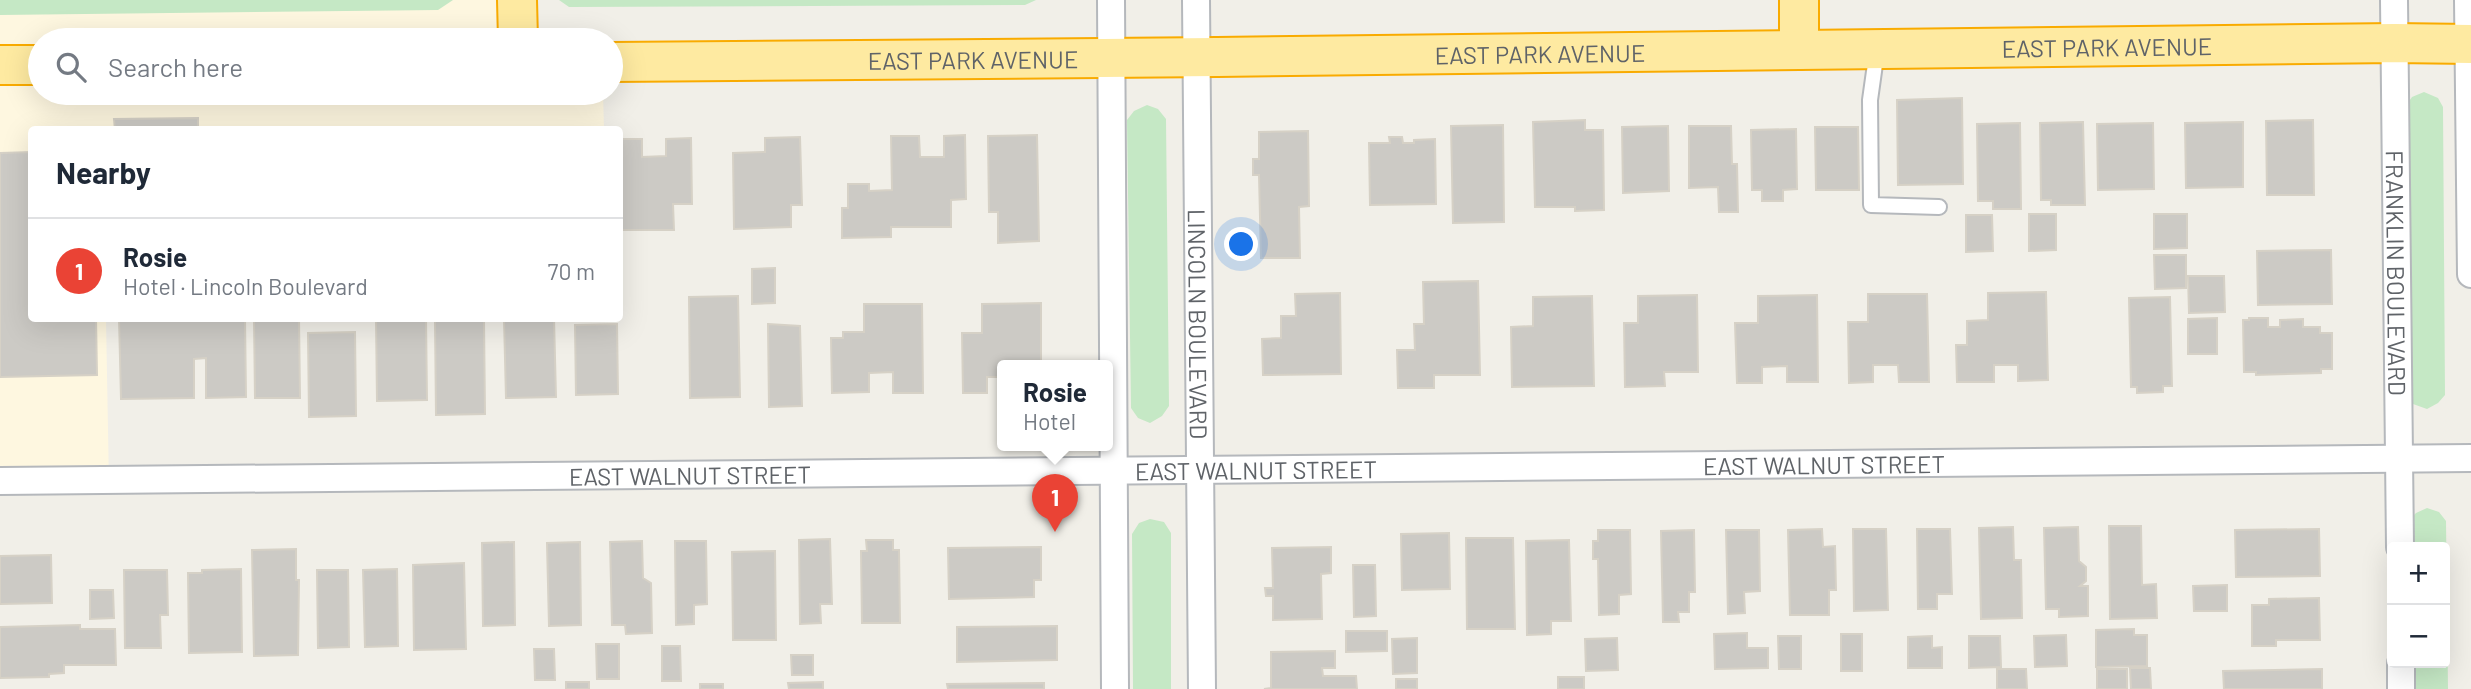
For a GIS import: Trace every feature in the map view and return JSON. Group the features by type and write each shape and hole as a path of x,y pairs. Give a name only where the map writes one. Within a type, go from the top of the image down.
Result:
{"highway":[{"path":"517,0 518,28"},
{"path":"1799,0 1799,50"},
{"name":"EAST PARK AVENUE","path":"623,62 2470,44"},
{"path":"0,65 28,65"}],"street":[{"path":"1111,0 1115,689"},
{"name":"LINCOLN BOULEVARD","path":"1196,0 1202,689"},
{"name":"FRANKLIN BOULEVARD","path":"2394,0 2400,542"},
{"path":"2468,0 2471,274"},
{"name":"EAST WALNUT STREET","path":"0,481 2471,458"},
{"path":"2401,668 2401,689"}],"lane":[{"path":"1877,49 1870,100 1871,205 1939,207"}],"shaded area":[{"path":"0,0 522,0 523,28 28,28 28,105 603,105 604,126 28,126 28,322 106,322 109,485 0,486"}],"green space":[{"path":"0,0 453,0 438,10 0,15"},
{"path":"559,0 1036,0 1025,5 569,7"},
{"path":"2424,92 2438,98 2443,107 2445,395 2427,409 2413,404 2406,395 2405,107 2412,97"},
{"path":"1147,105 1158,109 1166,119 1169,406 1162,416 1150,423 1138,418 1131,408 1127,120 1134,111"},
{"path":"2427,508 2439,512 2446,521 2446,542 2407,542 2407,522 2416,513"},
{"path":"1150,519 1164,522 1171,533 1171,689 1133,689 1132,534 1139,523"},
{"path":"2408,668 2448,668 2448,689 2408,689"}],"building":[{"path":"1962,98 1963,184 1898,185 1897,100"},
{"path":"198,118 198,126 115,126 114,119"},
{"path":"1585,120 1585,130 1603,130 1604,210 1575,211 1575,207 1535,207 1533,122"},
{"path":"2313,120 2314,195 2267,195 2266,121"},
{"path":"2083,122 2085,205 2051,205 2051,200 2041,200 2040,123"},
{"path":"2243,122 2243,187 2186,188 2185,123"},
{"path":"2020,123 2021,209 1993,209 1993,201 1978,201 1977,124"},
{"path":"2153,123 2154,189 2098,190 2097,124"},
{"path":"1503,125 1504,222 1453,223 1451,126"},
{"path":"1668,126 1669,191 1623,193 1622,127"},
{"path":"1689,126 1731,126 1732,164 1737,164 1738,212 1719,212 1718,187 1689,188"},
{"path":"1815,127 1858,127 1859,190 1816,190"},
{"path":"1796,129 1797,189 1783,190 1783,201 1762,201 1762,190 1752,190 1751,130"},
{"path":"1308,131 1309,206 1299,207 1300,258 1261,258 1259,175 1253,175 1253,159 1259,159 1259,132"},
{"path":"965,135 966,199 951,200 951,227 891,227 891,237 842,238 842,208 848,208 848,184 869,184 869,191 892,190 891,136 919,136 920,157 944,157 944,136"},
{"path":"1037,135 1039,241 998,243 998,212 989,212 988,136"},
{"path":"800,137 802,205 791,205 791,227 734,229 733,153 765,152 765,138"},
{"path":"1389,137 1402,137 1403,143 1435,139 1436,204 1370,205 1369,143 1390,143"},
{"path":"691,138 692,204 673,204 674,230 623,230 623,139 642,139 642,157 666,156 666,139"},
{"path":"28,152 28,322 96,322 97,375 0,377 0,153"},
{"path":"2029,214 2056,214 2056,250 2029,251"},
{"path":"2154,214 2187,214 2187,248 2154,249"},
{"path":"1966,215 1992,215 1993,251 1966,252"},
{"path":"2331,250 2332,304 2258,305 2257,251"},
{"path":"2154,255 2186,255 2186,288 2155,289"},
{"path":"775,268 775,303 752,304 752,269"},
{"path":"2188,276 2224,276 2225,312 2189,313"},
{"path":"1478,281 1480,375 1434,375 1434,388 1398,388 1397,350 1415,350 1414,324 1424,324 1423,282"},
{"path":"2046,292 2048,380 2018,381 2018,365 1994,365 1994,382 1957,382 1956,345 1967,345 1967,321 1988,320 1988,293"},
{"path":"1340,293 1341,374 1263,375 1262,339 1281,338 1281,316 1296,316 1295,294"},
{"path":"1868,294 1927,294 1929,382 1899,382 1898,365 1873,365 1873,382 1849,383 1848,322 1868,322"},
{"path":"1697,295 1698,372 1664,372 1665,386 1625,387 1624,323 1638,323 1638,296"},
{"path":"1817,295 1818,382 1787,382 1787,366 1762,367 1762,383 1737,383 1735,323 1758,323 1758,296"},
{"path":"738,296 740,397 690,398 689,297"},
{"path":"1592,296 1594,386 1512,387 1511,327 1533,326 1533,297"},
{"path":"2170,297 2172,386 2163,386 2163,392 2137,393 2137,387 2131,387 2129,298"},
{"path":"1041,303 1041,360 997,360 997,377 987,377 987,393 963,393 962,333 982,333 982,304"},
{"path":"864,304 922,304 923,393 893,393 893,372 869,373 869,392 832,393 831,338 843,338 843,332 864,332"},
{"path":"2217,318 2217,354 2188,354 2188,319"},
{"path":"2268,318 2268,327 2280,327 2280,320 2303,319 2303,327 2320,327 2320,333 2332,333 2332,369 2321,369 2321,373 2256,375 2256,372 2244,372 2243,320"},
{"path":"119,322 245,322 246,397 206,398 206,358 194,359 194,398 121,399"},
{"path":"254,322 299,322 300,398 255,398"},
{"path":"376,322 426,322 427,400 377,401"},
{"path":"435,322 484,322 485,414 436,415"},
{"path":"504,322 554,322 556,397 506,398"},
{"path":"617,324 618,394 576,395 575,325"},
{"path":"768,324 800,326 802,406 769,407"},
{"path":"355,332 356,416 309,417 308,333"},
{"path":"2109,526 2141,526 2142,585 2156,584 2157,618 2110,619"},
{"path":"2013,527 2014,560 2021,560 2022,618 1981,619 1979,528"},
{"path":"2078,527 2079,561 2086,567 2086,581 2080,586 2088,586 2088,616 2059,617 2059,609 2046,609 2044,528"},
{"path":"1822,529 1823,547 1835,546 1836,590 1829,590 1829,615 1790,615 1788,530"},
{"path":"1853,529 1886,529 1888,610 1854,611"},
{"path":"1917,529 1950,529 1952,594 1937,594 1937,609 1918,609"},
{"path":"2319,529 2320,576 2236,577 2235,530"},
{"path":"1598,530 1630,530 1631,594 1619,595 1619,614 1599,615 1598,559 1593,559 1593,541 1598,541"},
{"path":"1694,530 1695,592 1689,592 1689,612 1678,612 1679,622 1663,622 1661,531"},
{"path":"1726,530 1759,530 1760,591 1744,592 1745,613 1728,614"},
{"path":"1449,533 1450,589 1402,590 1401,534"},
{"path":"1466,538 1513,538 1515,629 1467,629"},
{"path":"830,539 832,604 820,604 821,623 800,624 799,540"},
{"path":"866,540 893,540 893,550 899,550 900,623 862,623 861,551 867,551"},
{"path":"1569,540 1571,621 1551,621 1551,634 1527,635 1526,541"},
{"path":"642,541 643,578 651,583 652,633 626,634 625,625 612,625 610,542"},
{"path":"675,541 706,541 707,604 694,605 694,624 676,625"},
{"path":"514,542 515,625 483,626 482,543"},
{"path":"580,542 581,625 549,626 547,543"},
{"path":"1041,547 1041,580 1034,580 1034,597 949,599 948,548"},
{"path":"1331,547 1331,573 1321,574 1322,619 1273,620 1273,596 1266,596 1265,588 1273,588 1272,548"},
{"path":"296,549 296,580 299,580 298,655 254,656 252,550"},
{"path":"775,551 776,640 733,640 732,552"},
{"path":"51,555 52,603 0,604 0,556"},
{"path":"464,563 466,649 414,650 413,565"},
{"path":"1353,565 1375,565 1376,616 1354,617"},
{"path":"241,569 242,652 189,653 188,573"},
{"path":"397,569 398,646 365,647 363,570"},
{"path":"124,570 167,570 168,615 160,615 161,648 125,648"},
{"path":"317,570 348,570 349,647 318,648"},
{"path":"2227,585 2227,611 2194,611 2193,586"},
{"path":"90,590 113,590 114,618 90,619"},
{"path":"2319,598 2320,640 2276,640 2276,646 2252,646 2252,605 2269,605 2269,599"},
{"path":"80,625 80,629 115,629 116,665 64,665 64,673 49,674 49,677 0,678 0,627"},
{"path":"1057,626 1057,660 957,662 957,627"},
{"path":"2134,629 2134,635 2147,635 2147,666 2096,667 2096,630"},
{"path":"1346,631 1387,631 1387,651 1346,652"},
{"path":"1747,633 1747,648 1768,648 1768,668 1715,669 1714,634"},
{"path":"1841,634 1862,634 1862,671 1841,671"},
{"path":"2066,635 2067,666 2035,667 2034,636"},
{"path":"1778,636 1801,636 1801,669 1779,669"},
{"path":"1932,636 1932,648 1942,647 1942,668 1908,668 1908,637"},
{"path":"1969,636 2000,636 2001,667 1969,668"},
{"path":"1417,638 1417,673 1393,674 1392,639"},
{"path":"1617,638 1618,670 1586,671 1585,639"},
{"path":"596,644 619,644 619,679 597,679"},
{"path":"662,646 680,646 681,681 662,681"},
{"path":"534,649 554,649 555,680 535,680"},
{"path":"1335,651 1335,668 1322,668 1323,676 1356,676 1357,689 1264,689 1271,688 1271,652"},
{"path":"791,655 813,655 813,675 792,675"},
{"path":"2130,668 2150,668 2151,689 2131,689"},
{"path":"1997,669 2026,669 2027,689 1997,689"},
{"path":"2097,669 2127,669 2127,689 2097,689"},
{"path":"2322,669 2322,689 2224,689 2223,671"},
{"path":"1558,677 1584,677 1584,689 1558,689"},
{"path":"1396,679 1417,679 1417,689 1396,689"},
{"path":"566,682 589,682 589,689 566,689"},
{"path":"823,682 823,689 789,689 788,683"},
{"path":"1044,683 1044,689 948,689 947,684"},
{"path":"700,684 723,684 723,689 700,689"}],"place":[{"name":"Rosie","path":"1055,532"}]}
